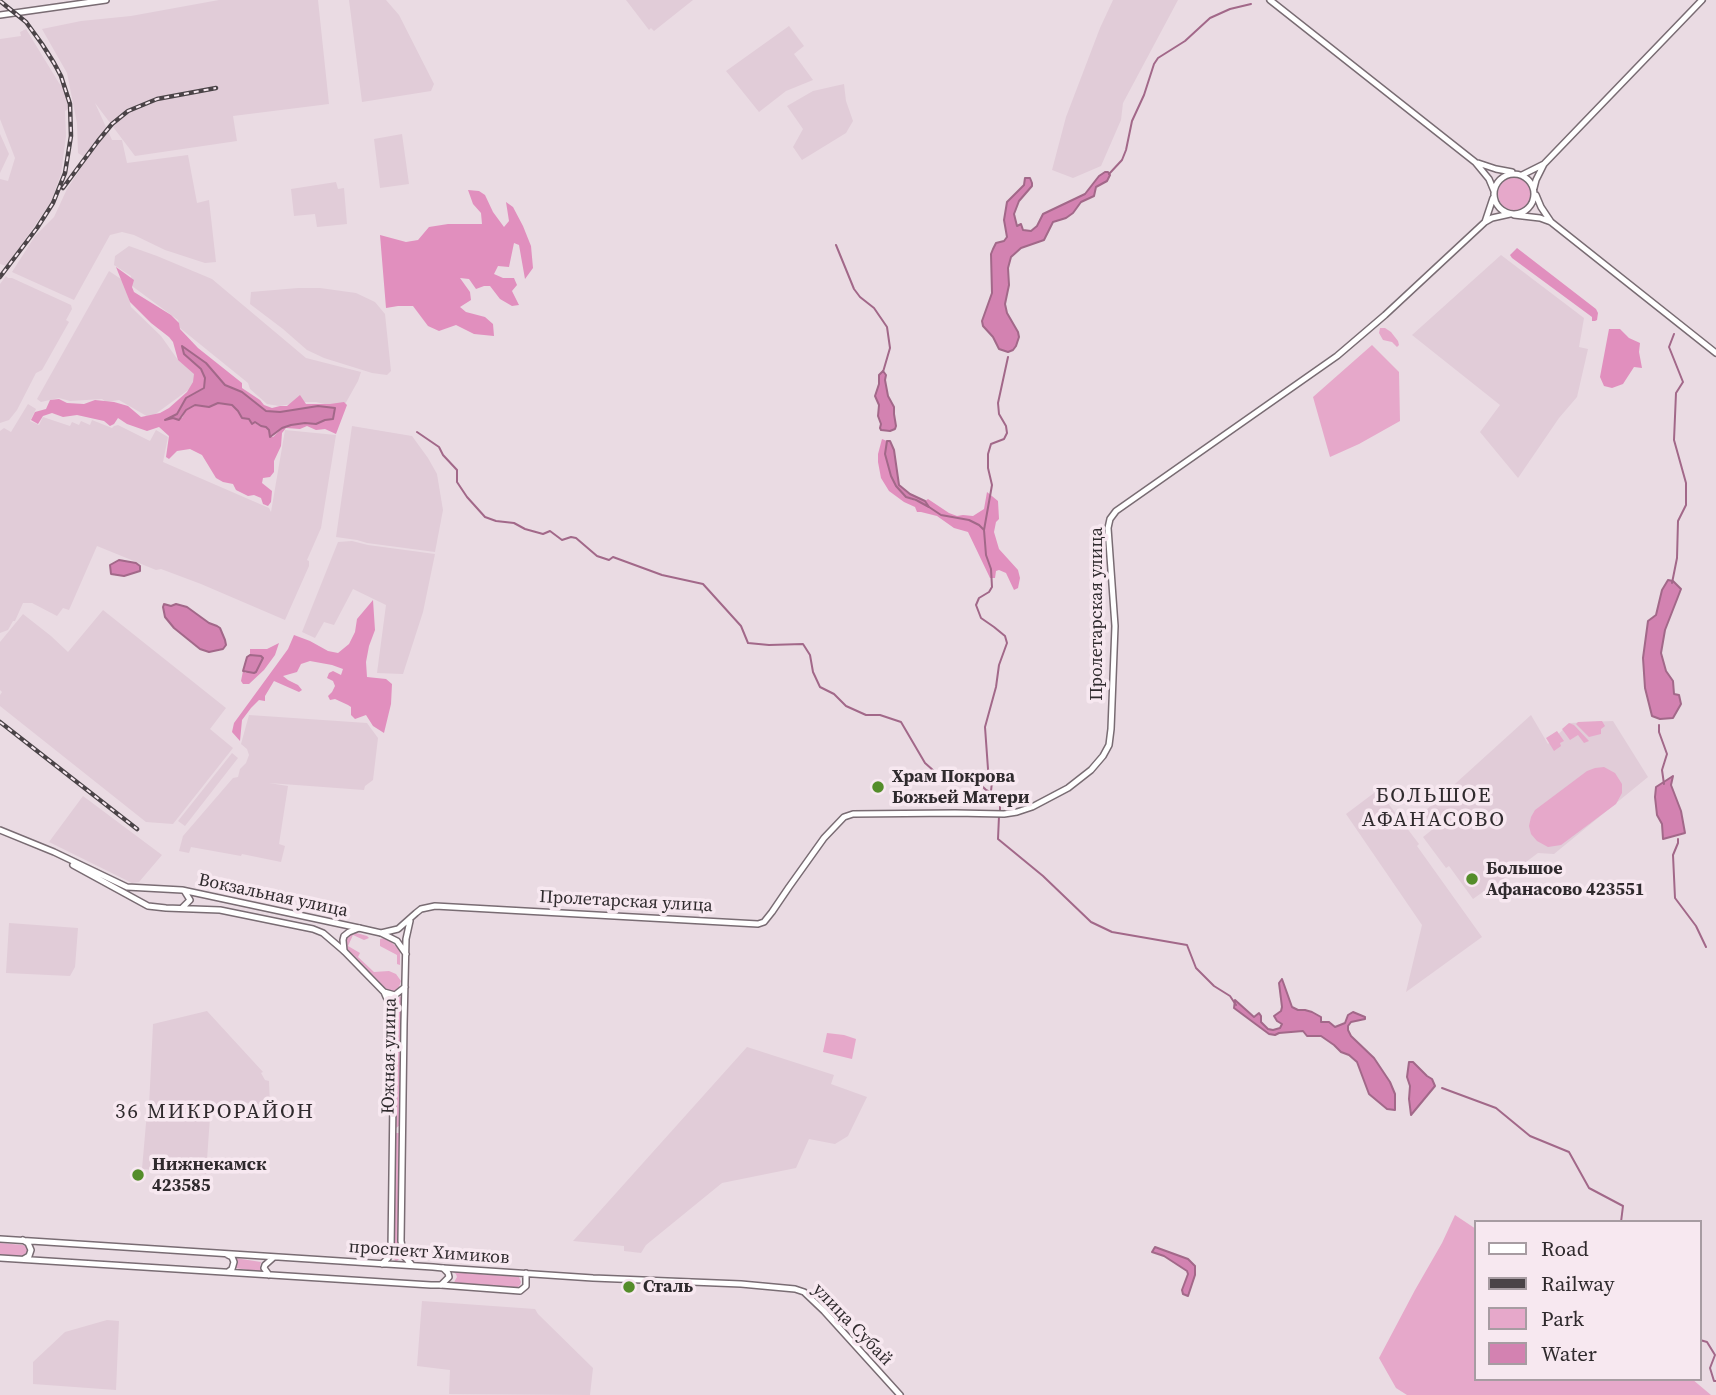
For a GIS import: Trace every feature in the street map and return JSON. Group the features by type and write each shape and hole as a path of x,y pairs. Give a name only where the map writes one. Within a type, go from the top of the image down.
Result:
{"main road":[{"path":"0,15 106,0"},
{"path":"1270,0 1475,162 1489,179 1499,208 1512,214 1551,222"},
{"path":"1485,222 1528,209 1533,201 1536,180 1544,164 1702,0"},
{"path":"1475,162 1520,174 1529,180 1551,222 1716,353"},
{"path":"1485,222 1498,182 1503,177 1520,174 1544,164"},
{"name":"Пролетарская улица","path":"381,933 398,929 421,909 435,906 758,924 764,922 824,838 844,817 853,814 1004,814 1032,807 1068,788 1091,770 1109,745 1115,626 1107,538 1111,519 1116,511 1337,356 1485,222"},
{"name":"Вокзальная улица","path":"0,832 54,852 127,887 182,890 381,933 397,941 406,954"},
{"name":"Вокзальная улица","path":"0,832 55,856 142,904 155,908 219,910 323,933 384,992"},
{"path":"142,904 138,896 144,888"},
{"name":"Вокзальная улица","path":"182,890 190,900 182,908"},
{"path":"384,992 395,995 405,987 406,939 411,917"},
{"name":"Вокзальная улица","path":"344,951 344,936 359,928"},
{"name":"Южная улица","path":"405,987 401,1241 404,1256 414,1266"},
{"name":"Южная улица","path":"382,1264 391,1250 394,1024 393,1013 384,992"},
{"name":"Южная улица","path":"392,1126 398,1129 403,1126"},
{"name":"проспект Химиков","path":"0,1238 526,1273 526,1286 520,1291 0,1258"},
{"path":"21,1259 28,1257 31,1250 28,1243 22,1240"},
{"path":"224,1272 231,1270 234,1264 232,1257 225,1254"},
{"path":"270,1275 264,1268 274,1257"},
{"path":"441,1285 449,1278 443,1268"},
{"name":"улица Субай","path":"526,1273 795,1289 804,1292 824,1311 900,1395"}],"shaded area":[{"path":"219,0 318,0 329,104 233,116 237,141 135,156 95,103 112,140 122,140 127,163 188,155 197,203 209,200 216,262 205,263 122,232 110,235 74,300 12,272 35,236 54,217 67,189 87,159 78,153 77,123 67,73 42,29"},
{"path":"349,0 386,0 399,15 434,84 431,91 362,102"},
{"path":"626,0 693,0 654,31 651,28 649,30"},
{"path":"1113,0 1178,0 1123,103 1121,120 1101,166 1073,178 1052,170 1066,117"},
{"path":"789,26 804,46 794,54 813,80 786,91 759,112 726,71"},
{"path":"26,29 64,88 68,104 65,111 66,136 61,174 51,202 7,266 0,264 0,179 8,181 15,158 0,119 0,39 21,36 20,32"},
{"path":"844,84 853,121 846,133 802,160 793,147 803,129 787,106 813,91"},
{"path":"0,134 9,154 0,173"},
{"path":"402,134 409,184 380,188 374,139"},
{"path":"336,182 338,189 344,188 347,224 317,227 315,214 294,216 291,189"},
{"path":"468,190 479,191 485,195 504,227 509,221 506,202 513,207 531,246 533,268 525,279 519,245 514,243 509,267 498,266 494,274 503,278 514,278 517,285 512,291 519,305 512,306 500,299 490,286 476,289 469,279 460,278 470,292 471,300 460,307 466,312 485,317 493,324 494,336 474,334 456,325 439,331 428,326 413,306 386,308 380,235 406,242 418,240 429,227 482,224 481,213 473,204"},
{"path":"129,246 212,279 306,358 361,372 344,406 316,402 279,406 267,404 250,389 248,383 180,328 178,320 132,286 131,276 114,265 115,256"},
{"path":"1517,248 1596,309 1597,320 1592,321 1592,317 1512,258 1510,255"},
{"path":"1501,255 1584,318 1579,347 1588,349 1577,397 1559,418 1518,478 1480,432 1500,405 1412,335"},
{"path":"116,267 134,280 134,292 171,315 198,348 242,383 242,388 264,405 272,408 287,406 300,395 306,404 344,402 347,405 336,434 307,426 300,429 286,428 282,433 281,446 274,461 274,472 270,477 263,478 262,483 272,491 268,506 263,504 261,498 248,496 236,490 233,484 216,478 202,455 190,449 177,451 169,459 166,457 169,436 159,427 147,431 118,418 110,426 104,421 77,415 63,417 52,413 43,416 38,424 31,420 35,412 46,409 50,400 59,399 67,403 84,404 95,400 114,402 128,406 141,417 160,413 187,392 194,374 178,360 169,337 130,302","holes":["184,354 206,363 225,385 242,392 266,411 280,412 318,406 333,419 316,424 291,425 282,428 273,437 269,436 266,427 251,421 233,405 195,405 186,410 182,418 173,418 186,398 204,388 205,378 200,368"]},
{"path":"109,271 124,281 131,307 161,336 178,360 195,372 195,385 150,418 119,400 70,401 59,398 41,402 37,399"},
{"path":"6,276 71,305 72,309 66,320 69,322 42,370 36,373 17,410 9,420 0,423 0,284"},
{"path":"298,288 356,293 375,302 385,314 391,371 387,375 372,373 307,350 250,304 251,292"},
{"path":"1609,329 1620,329 1629,338 1640,343 1642,368 1634,367 1623,384 1612,388 1604,386 1600,377"},
{"path":"28,404 36,409 30,421 39,425 43,417 70,426 72,422 79,425 81,421 90,425 92,420 112,428 118,425 150,441 156,430 168,437 163,462 269,508 271,512 285,430 336,435 321,528 307,560 309,566 285,620 201,584 161,569 156,570 97,546 69,610 63,608 57,616 32,603 23,603 15,621 8,630 0,633 0,431 4,428 11,432"},
{"path":"352,426 412,436 428,458 437,474 443,510 435,552 336,537"},
{"path":"882,439 887,441 885,454 891,476 906,497 928,506 925,501 928,499 957,516 973,516 984,509 987,492 998,501 999,519 994,532 999,549 1018,570 1018,588 1014,590 1006,573 999,570 996,571 995,578 990,578 968,532 954,528 937,516 917,512 915,507 889,491 881,478 878,462"},
{"path":"352,541 435,554 423,612 403,674 377,673 386,605 353,589 334,625 324,622 315,638 302,632 338,542"},
{"path":"373,600 375,630 366,662 367,677 386,679 392,684 391,704 384,733 373,726 366,715 355,719 351,715 351,707 335,699 330,700 328,696 335,686 333,681 327,678 329,673 333,671 341,675 343,669 310,661 301,664 297,672 283,676 298,685 302,690 299,692 274,681 265,701 259,700 242,720 240,741 232,732 234,723 288,649 294,635 338,653 349,644 357,619"},
{"path":"103,610 226,708 210,729 233,748 173,824 146,822 0,706 0,642 23,614 68,652"},
{"path":"279,643 275,655 264,670 249,684 243,684 243,671 246,673 256,657 250,655 250,649 267,649"},
{"path":"249,715 367,723 378,738 373,780 364,790 269,783 288,786 279,844 285,846 281,862 191,847 189,853 179,851 183,836 233,778 238,777 240,769 246,763 249,755 241,744"},
{"path":"1531,715 1548,744 1570,723 1613,721 1648,777 1554,854 1538,853 1473,899 1423,837 1433,829 1424,812"},
{"path":"232,753 238,758 185,826 178,821"},
{"path":"1378,790 1419,844 1417,846 1482,937 1406,992 1422,925 1346,814"},
{"path":"83,796 162,855 139,882 132,883 49,842"},
{"path":"9,923 78,928 75,967 70,976 6,973"},
{"path":"207,1011 263,1072 261,1073 265,1080 269,1081 270,1105 240,1102 229,1111 149,1106 153,1024"},
{"path":"747,1047 834,1075 831,1084 867,1097 848,1136 835,1144 809,1139 796,1168 722,1183 646,1245 641,1253 624,1251 624,1246 573,1241"},
{"path":"147,1112 210,1117 206,1174 142,1169"},
{"path":"422,1301 535,1309 593,1368 590,1395 449,1394 450,1370 417,1366"},
{"path":"107,1320 119,1321 116,1390 33,1384 33,1362 65,1332"}],"green space":[{"path":"1515,177 1527,182 1532,194 1527,206 1515,211 1503,206 1498,194 1503,182"},
{"path":"1380,328 1391,332 1398,341 1397,347 1392,342 1383,340 1379,333"},
{"path":"1372,345 1399,372 1400,421 1330,457 1313,397"},
{"path":"1602,721 1605,726 1601,729 1601,734 1589,737 1576,724 1578,722"},
{"path":"1569,723 1589,741 1584,743 1578,735 1570,740 1562,729"},
{"path":"1557,731 1564,741 1554,751 1546,738"},
{"path":"1604,767 1615,773 1622,784 1622,793 1616,804 1561,845 1548,847 1537,841 1529,826 1535,810 1587,771"},
{"path":"353,932 369,938 364,940 353,935 348,946 360,953 358,957 374,972 389,971 396,974 401,981 398,990 392,993 388,991 346,948 347,936"},
{"path":"384,938 400,950 400,965 397,964 397,955 380,946 380,939"},
{"path":"403,996 400,1125 396,1128 395,1040 388,999"},
{"path":"827,1033 856,1039 852,1059 823,1052"},
{"path":"393,1133 399,1133 399,1259 396,1262 393,1257"},
{"path":"1455,1215 1474,1228 1474,1381 1694,1381 1711,1395 1407,1395 1396,1388 1379,1358"},
{"path":"0,1243 23,1245 27,1247 27,1252 23,1256 0,1255"},
{"path":"235,1258 261,1262 262,1272 235,1268"},
{"path":"453,1272 519,1277 521,1282 516,1289 453,1284 457,1277"}],"water":[{"path":"1105,172 1110,175 1107,181 1096,187 1094,196 1081,202 1066,218 1053,222 1044,240 1021,248 1011,257 1005,304 1019,337 1013,350 1008,352 999,349 982,321 992,293 991,254 996,243 1007,237 1004,220 1007,202 1024,185 1025,178 1030,178 1032,186 1019,201 1014,214 1017,226 1021,224 1023,230 1031,231 1043,214 1085,194"},
{"path":"182,346 206,363 225,385 242,392 266,411 280,412 318,406 335,408 333,419 316,424 291,425 270,437 266,427 255,422 252,424 249,419 242,418 232,405 195,405 186,410 179,420 165,420 177,414 186,398 204,388 205,378 201,369 184,354"},
{"path":"883,371 886,375 888,396 894,407 896,426 890,431 880,428 879,405 875,396 879,375"},
{"path":"887,441 890,441 894,450 899,485 925,501 929,507 906,497 896,486 885,454"},
{"path":"119,560 136,563 140,566 140,571 124,576 111,574 110,565"},
{"path":"1668,580 1681,589 1665,630 1661,653 1666,671 1673,681 1674,694 1679,695 1681,704 1673,718 1660,719 1652,716 1645,688 1643,658 1648,621 1656,615 1662,590"},
{"path":"164,604 187,607 217,626 226,645 223,649 209,652 200,649 165,617"},
{"path":"250,655 263,658 254,673 243,671"},
{"path":"1673,776 1671,785 1681,811 1685,833 1663,839 1662,824 1657,815 1656,787"},
{"path":"1282,979 1292,1007 1312,1012 1321,1017 1321,1022 1329,1022 1335,1027 1345,1023 1348,1015 1353,1012 1365,1017 1351,1022 1348,1030 1374,1058 1390,1082 1395,1094 1395,1110 1387,1109 1369,1094 1357,1062 1321,1036 1307,1036 1303,1031 1269,1034 1234,1008 1235,1000 1254,1017 1259,1013 1261,1022 1268,1029 1280,1028 1282,1024 1274,1016 1282,1007 1279,983"},
{"path":"1409,1062 1413,1062 1432,1079 1435,1086 1411,1115 1407,1077"},
{"path":"1155,1247 1188,1259 1195,1266 1188,1296 1183,1294 1182,1290 1187,1271 1164,1256 1152,1252"}],"waterway":[{"path":"1109,174 1122,160 1132,121 1158,58 1185,41 1210,18 1251,4"},
{"path":"836,245 854,289 874,308 887,327 890,348 883,372"},
{"path":"1672,583 1677,558 1678,521 1686,505 1686,483 1674,440 1676,393 1683,382 1669,347 1674,334"},
{"path":"991,791 985,727 999,665 1007,643 1005,636 981,618 976,605 979,598 992,587 984,530 992,485 988,454 991,444 1004,439 1007,433 999,414 998,403 1008,357"},
{"path":"417,432 439,447 457,470 457,482 485,517 514,523 543,534 550,531 562,540 576,538 597,556 609,560 613,557 662,575 703,584 741,626 748,643 803,644 810,655 813,672 820,687 834,694 846,706 866,715 880,715 901,722 925,763 943,779 963,781"},
{"path":"926,505 941,515 969,520 984,530"},
{"path":"1659,725 1667,754 1662,770 1664,784"},
{"path":"970,780 977,781 996,795 1000,810"},
{"path":"999,816 998,839 1043,876 1091,922 1112,932 1187,945 1196,968 1214,986 1230,996 1236,1005"},
{"path":"1678,839 1673,855 1675,898 1696,926 1706,947"},
{"path":"1442,1088 1496,1108 1530,1136 1569,1152 1589,1188 1623,1206 1621,1220"},
{"path":"1702,1341 1707,1342 1715,1355 1710,1368 1716,1381"}],"railway":[{"path":"0,1 26,22 61,76 70,104 71,136 65,173 53,203 0,277"},
{"path":"63,188 112,124 128,111 157,99 216,88"},
{"path":"0,722 137,829"}],"place":[{"name":"Храм Покрова Божьей Матери","path":"878,787"},
{"name":"Большое Афанасово 423551","path":"1472,879"},
{"name":"Нижнекамск 423585","path":"138,1175"},
{"name":"Сталь","path":"629,1287"}],"district":[{"name":"БОЛЬШОЕ АФАНАСОВО","path":"1434,809"},
{"name":"36 МИКРОРАЙОН","path":"215,1113"}]}
